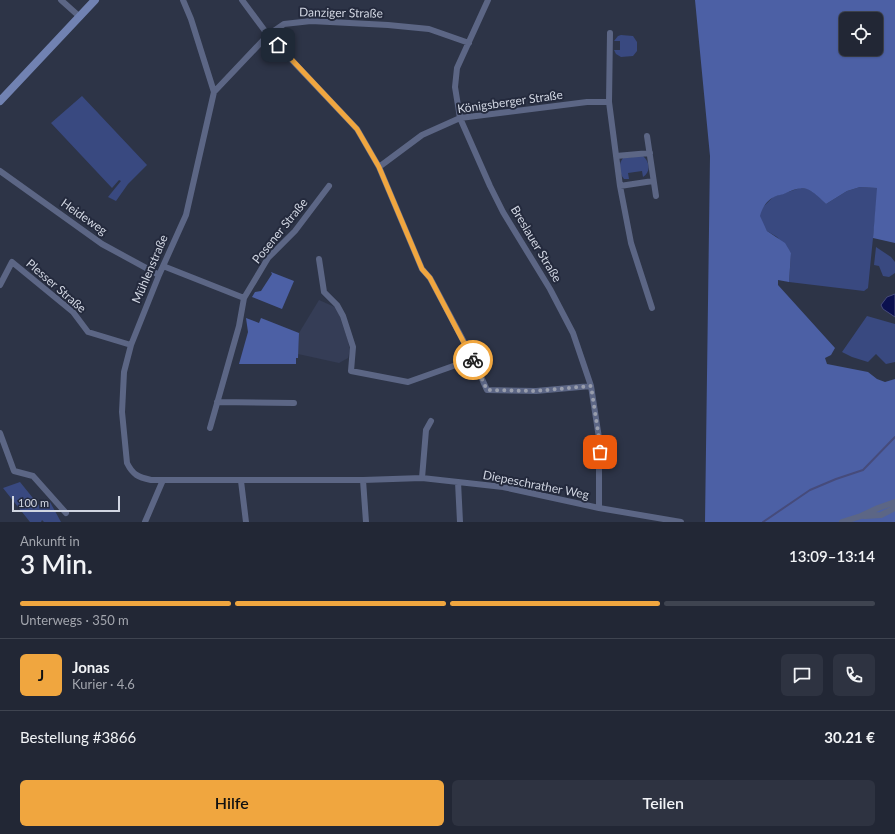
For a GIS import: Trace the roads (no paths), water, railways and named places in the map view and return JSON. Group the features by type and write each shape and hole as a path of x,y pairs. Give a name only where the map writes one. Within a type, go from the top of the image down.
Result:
{"main road":[{"path":"0,101 95,0"}],"street":[{"path":"61,0 80,17"},
{"name":"Mühlenstraße","path":"163,480 151,480 138,477 130,469 127,463 122,412 124,372 131,345 159,275 186,215 214,92 192,18 183,0"},
{"path":"242,0 268,35 357,129 379,167 422,269 430,278 473,359 487,390 536,391 591,386"},
{"name":"Breslauer Straße","path":"488,0 457,68 455,87 460,118 500,206 550,289 573,333 591,386 599,438 599,508"},
{"name":"Danziger Straße","path":"214,92 268,35 284,24 319,22 388,25 429,29 469,43"},
{"path":"610,33 609,102 620,186 631,243 652,308"},
{"name":"Königsberger Straße","path":"379,167 422,135 460,118 587,102 609,102"},
{"path":"647,136 656,196"},
{"path":"616,156 650,152"},
{"name":"Heideweg","path":"0,171 102,244 159,275"},
{"path":"620,186 653,181"},
{"name":"Posener Straße","path":"244,298 268,258 295,231 329,186"},
{"path":"318,259 324,292 338,305 344,316 353,348 351,371 408,382 473,359"},
{"name":"Plesser Straße","path":"0,286 12,262 73,312 88,332 131,345"},
{"path":"163,266 244,298 239,326 210,428"},
{"path":"217,402 294,403"},
{"path":"422,478 426,430 431,421"},
{"path":"0,433 14,471 33,476 66,513"},
{"name":"Diepeschrather Weg","path":"163,480 241,481 422,478 502,487 599,508 680,522"},
{"path":"145,522 163,480"},
{"path":"363,480 366,522"},
{"path":"241,481 246,522"},
{"path":"458,482 460,522"},
{"path":"842,522 895,502"},
{"path":"861,516 881,515 895,508"}],"waterway":[{"path":"763,522 810,490 863,470 895,437"}]}
